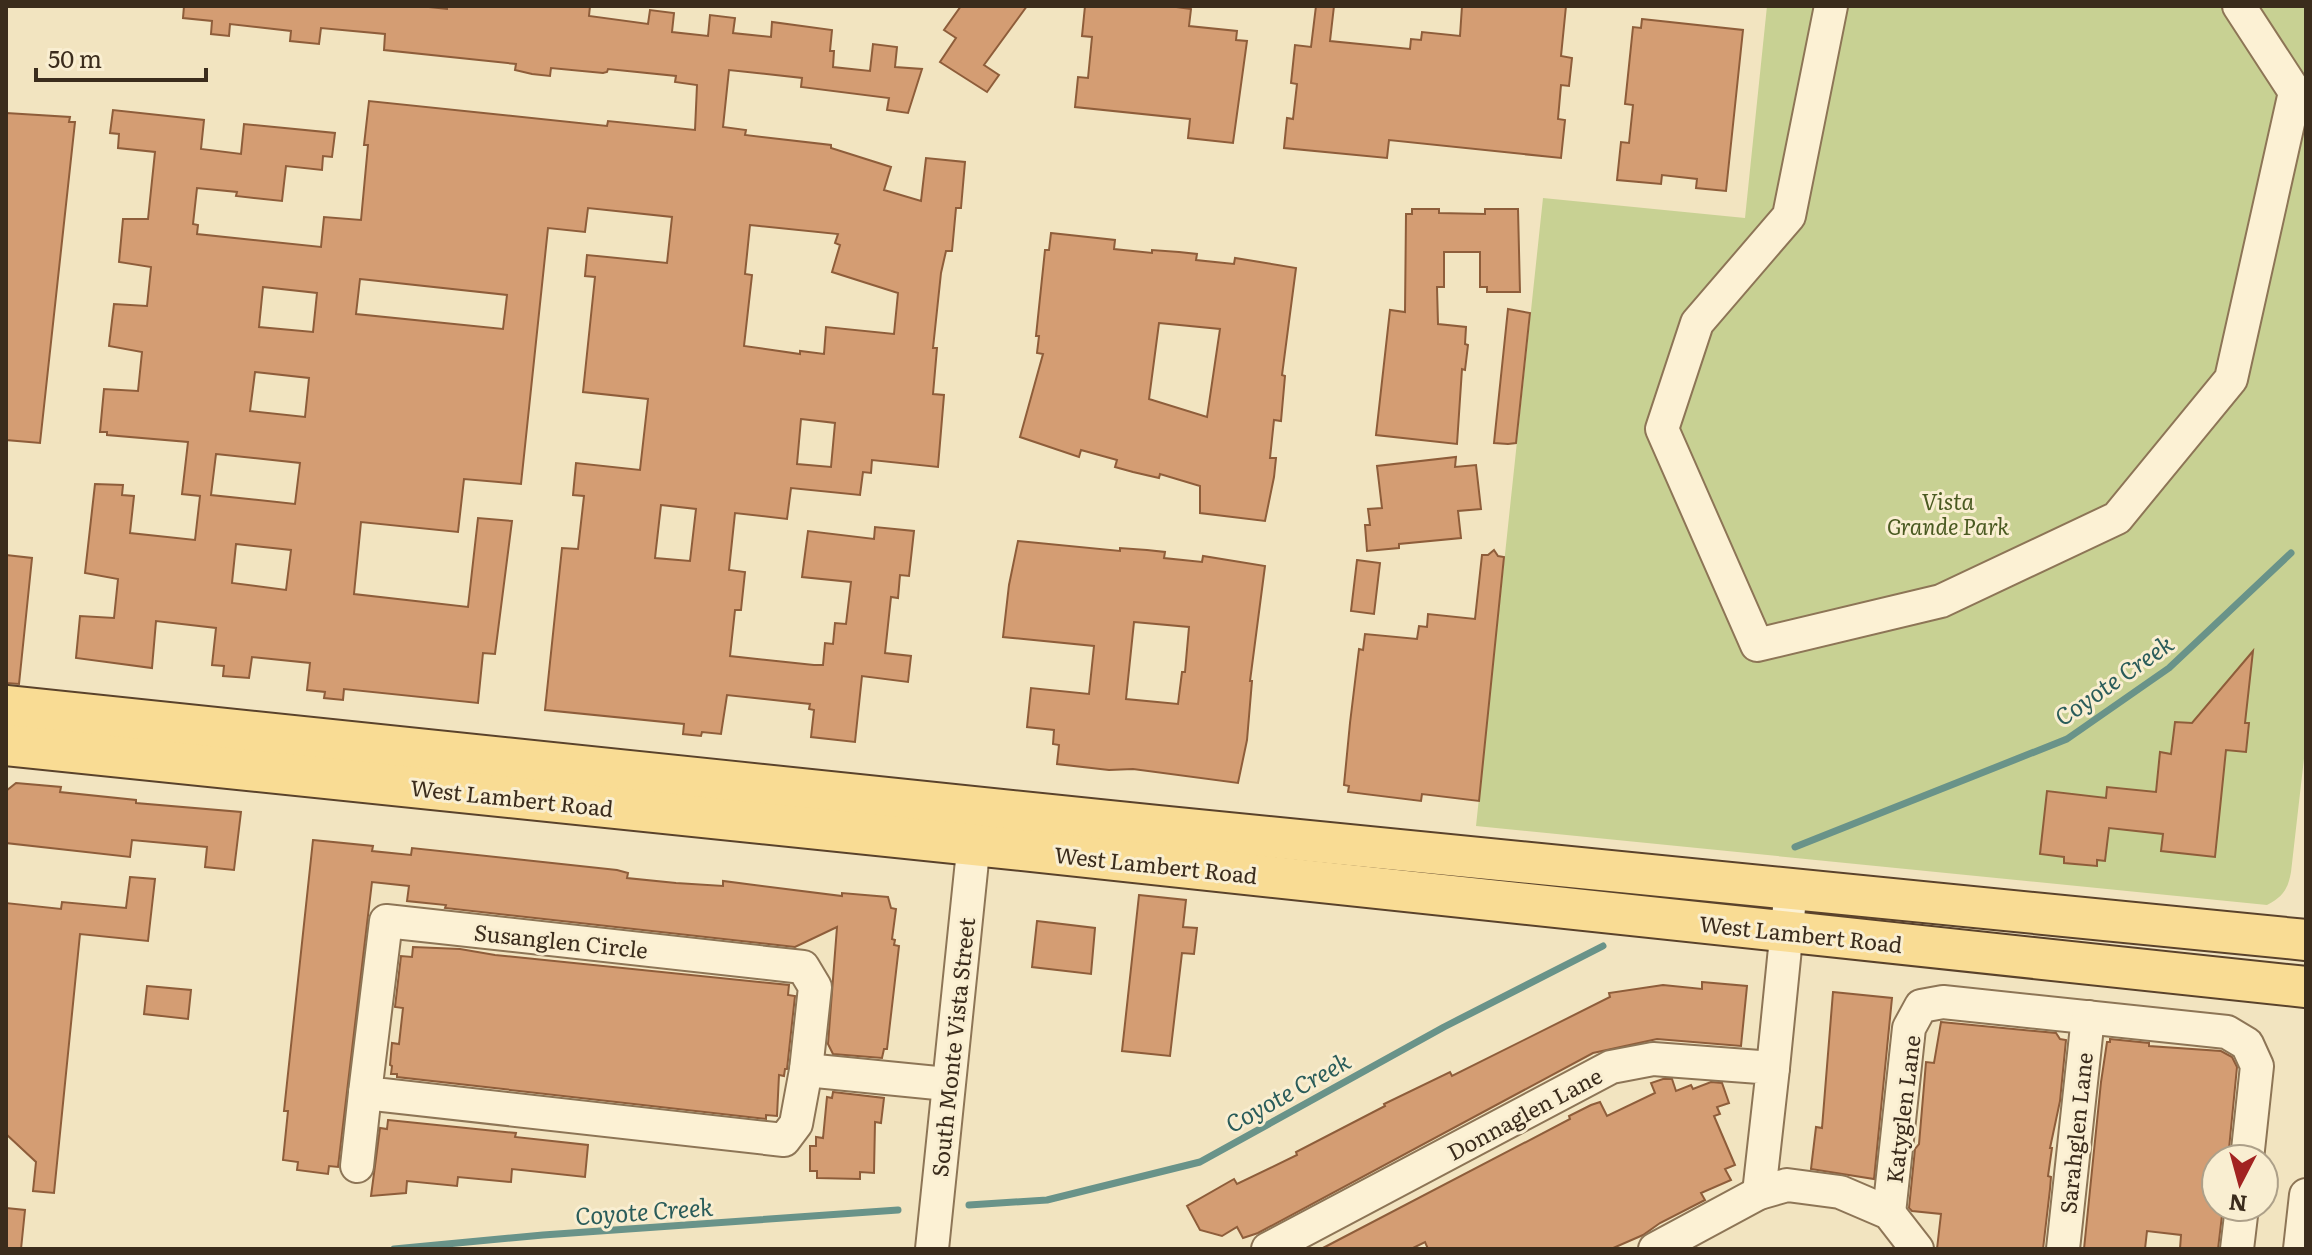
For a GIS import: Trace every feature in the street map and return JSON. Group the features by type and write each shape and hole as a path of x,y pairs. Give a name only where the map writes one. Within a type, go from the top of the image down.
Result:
{"main road":[{"name":"West Lambert Road","path":"6,706 976,826 1788,931 2306,987"},
{"name":"West Lambert Road","path":"6,745 1791,890 2306,940"}],"street":[{"path":"1831,6 1789,216 1697,323 1662,429 1757,645 1941,601 2117,518 2231,379 2295,92 2239,6"},
{"name":"South Monte Vista Street","path":"932,1249 976,826"},
{"path":"1759,1193 1791,890"},
{"name":"Susanglen Circle","path":"357,1166 365,1093 386,921 803,967 815,987 806,1070 796,1124 784,1140 365,1093"},
{"name":"Katyglen Lane","path":"1889,1213 1909,1028 1921,1006 1943,1002 2088,1017"},
{"path":"2088,1017 2227,1032 2247,1044 2257,1066 2249,1143"},
{"name":"Sarahglen Lane","path":"2063,1249 2088,1017"},
{"name":"Donnaglen Lane","path":"1268,1249 1611,1067 1653,1059 1773,1068"},
{"path":"806,1070 947,1084"},
{"path":"1655,1249 1759,1193 1787,1185 1840,1192 1889,1213 1917,1249"},
{"path":"2300,1249 2306,1195"},
{"path":"2237,1249 2240,1223"}],"green space":[{"name":"Vista Grande Park","path":"1767,6 2306,6 2306,741 2290,878 2284,892 2273,902 2267,905 1476,826 1543,198 1745,218"}],"building":[{"path":"184,6 419,6 447,9 447,6 590,6 589,16 648,24 650,10 674,13 672,32 708,36 710,15 735,18 733,33 771,37 772,22 832,30 830,51 834,51 833,67 870,71 873,44 897,47 895,67 922,69 908,113 887,110 889,98 801,87 802,78 729,70 723,127 746,130 745,135 831,145 831,148 891,167 884,190 921,201 926,158 965,162 961,208 956,208 952,251 946,251 941,273 933,348 937,348 933,394 944,395 938,467 872,460 871,473 863,472 860,495 791,488 787,519 735,513 729,570 745,572 741,610 735,610 730,656 814,665 823,665 825,643 833,644 835,623 846,624 851,582 802,577 808,531 874,539 875,527 914,531 909,576 900,575 898,598 891,597 885,653 911,656 908,682 862,676 855,742 811,737 814,710 809,709 810,704 727,695 721,734 702,732 701,736 683,734 684,724 545,710 562,548 578,549 584,496 573,495 576,463 640,470 648,399 583,392 595,277 585,276 587,255 667,263 672,217 588,208 585,232 548,228 521,484 464,479 458,532 361,522 354,594 468,607 478,518 512,521 495,654 483,653 478,703 344,689 343,700 324,698 325,692 307,690 310,663 252,657 249,678 223,676 224,666 212,665 216,628 156,621 152,668 76,658 80,616 114,618 118,579 85,573 95,484 123,485 122,495 134,496 130,533 195,540 200,496 182,494 188,442 100,432 104,389 138,391 142,352 109,346 114,304 147,306 151,267 119,262 123,219 148,219 155,152 118,148 119,134 110,133 113,110 204,120 201,149 241,154 244,124 335,133 332,157 323,156 322,170 286,166 282,201 197,188 193,224 198,225 197,234 321,247 324,217 361,220 369,101 607,126 608,121 695,130 697,85 675,82 676,76 608,69 603,73 551,68 550,76 532,74 515,70 516,64 384,50 385,34 321,28 319,44 290,41 291,31 230,24 229,36 211,34 212,21 183,18","holes":["750,225 838,234 835,243 840,245 832,272 898,293 894,334 826,327 824,354 744,346 752,275 745,274","360,279 507,295 503,329 356,314","263,287 317,293 313,332 259,327","255,372 309,378 305,417 250,411","801,419 835,423 831,467 797,464","216,454 300,463 295,504 211,495","661,505 696,509 690,561 655,558","236,544 291,550 286,590 232,583"]},
{"path":"961,6 1027,6 984,65 999,75 987,92 940,62 956,38 944,30"},
{"path":"1085,6 1191,9 1189,26 1237,31 1236,40 1247,41 1233,143 1188,138 1190,119 1075,107 1078,77 1088,78 1092,37 1082,36"},
{"path":"1316,6 1334,6 1330,41 1410,49 1411,39 1421,40 1422,32 1460,36 1462,6 1566,6 1561,56 1572,58 1569,86 1561,85 1558,119 1565,120 1561,158 1389,140 1387,158 1284,148 1287,118 1293,119 1297,84 1291,83 1295,45 1311,47"},
{"path":"1642,19 1743,30 1726,191 1696,188 1697,179 1662,175 1661,184 1617,180 1621,142 1629,143 1633,105 1625,104 1633,27 1641,28"},
{"path":"6,113 70,117 69,122 75,122 40,443 6,440"},
{"path":"1412,209 1485,214 1485,209 1518,209 1520,292 1487,292 1487,287 1480,287 1480,252 1444,252 1444,287 1437,287 1438,324 1466,327 1465,344 1468,345 1465,370 1462,369 1457,444 1376,435 1390,310 1405,312 1406,214 1412,214"},
{"path":"1051,233 1115,240 1114,249 1179,252 1197,254 1196,260 1234,264 1235,258 1296,268 1282,375 1285,376 1281,421 1274,420 1270,458 1276,458 1265,521 1200,513 1200,486 1160,474 1159,478 1133,472 1115,467 1117,460 1081,450 1079,457 1020,437 1043,354 1037,353 1039,336 1036,336 1045,250 1049,250","holes":["1159,323 1220,329 1207,417 1149,399"]},
{"path":"1508,309 1530,313 1516,443 1508,444 1494,443"},
{"path":"1456,457 1455,467 1476,465 1481,509 1458,511 1461,538 1399,544 1399,548 1367,551 1365,525 1370,525 1368,509 1382,508 1377,466"},
{"path":"1018,541 1120,551 1120,548 1147,550 1165,552 1164,558 1202,562 1203,556 1265,566 1250,681 1247,740 1238,783 1133,769 1109,770 1057,764 1059,745 1053,744 1054,730 1027,727 1031,688 1089,694 1094,646 1003,637","holes":["1134,622 1189,627 1185,672 1182,672 1178,704 1126,699"]},
{"path":"1494,550 1498,556 1504,557 1479,801 1422,794 1421,801 1348,792 1349,786 1344,785 1350,723 1359,649 1363,650 1365,634 1417,639 1419,626 1427,627 1428,614 1475,619 1482,555"},
{"path":"6,555 32,558 19,684 6,683"},
{"path":"1357,560 1380,563 1374,614 1351,611"},
{"path":"2253,651 2245,723 2249,723 2246,752 2226,750 2215,857 2161,851 2163,834 2109,828 2105,861 2097,860 2097,866 2064,863 2064,857 2040,854 2047,791 2106,798 2107,787 2156,792 2160,752 2171,754 2175,722 2192,723"},
{"path":"16,783 61,787 60,792 136,800 136,803 241,812 234,870 205,867 207,847 132,840 130,857 6,843 6,791"},
{"path":"313,840 373,846 372,851 411,855 412,848 617,870 628,873 627,878 676,883 723,886 723,881 842,896 842,893 888,897 891,908 896,909 892,939 895,940 894,945 899,946 887,1049 884,1049 882,1058 833,1054 828,1044 837,927 795,947 445,908 446,905 407,901 409,886 372,882 338,1167 329,1166 328,1174 297,1170 298,1162 283,1160 288,1111 284,1111"},
{"path":"130,877 155,879 148,941 80,934 54,1193 33,1191 36,1162 6,1134 6,903 61,909 62,902 126,908"},
{"path":"1139,895 1186,900 1183,927 1197,928 1194,954 1182,953 1170,1056 1122,1051"},
{"path":"1037,921 1095,928 1091,974 1032,967"},
{"path":"413,947 460,949 789,985 788,995 795,996 787,1069 784,1076 779,1075 777,1116 766,1115 766,1119 397,1077 397,1074 391,1074 390,1065 392,1043 399,1044 403,1008 395,1007 401,956 412,957"},
{"path":"1702,982 1747,986 1741,1046 1657,1039 1593,1053 1258,1233 1243,1238 1237,1227 1222,1236 1200,1230 1187,1206 1234,1179 1237,1184 1297,1155 1296,1152 1384,1104 1450,1072 1452,1076 1610,997 1609,993 1663,985 1702,989"},
{"path":"147,986 191,990 188,1019 144,1014"},
{"path":"1833,992 1892,998 1874,1179 1811,1169 1816,1127 1822,1128"},
{"path":"1941,1022 2056,1033 2060,1039 2066,1040 2060,1101 2050,1148 2048,1176 2051,1177 2043,1249 1937,1249 1941,1214 1909,1208 1915,1149 1919,1144 1926,1062 1934,1063"},
{"path":"2110,1039 2149,1043 2149,1046 2221,1051 2232,1057 2237,1067 2230,1143 2200,1143 2200,1223 2221,1223 2218,1249 2180,1249 2181,1235 2147,1231 2145,1249 2084,1249 2101,1082 2107,1042"},
{"path":"1672,1079 1676,1091 1691,1085 1693,1089 1711,1082 1722,1083 1729,1103 1717,1107 1720,1114 1714,1116 1735,1165 1725,1169 1731,1180 1701,1193 1705,1200 1643,1235 1611,1249 1428,1249 1425,1242 1411,1249 1321,1249 1570,1119 1569,1116 1591,1105 1600,1102 1607,1116 1655,1093 1651,1083"},
{"path":"833,1092 884,1098 881,1123 875,1122 874,1173 860,1172 860,1179 817,1178 817,1171 810,1171 810,1146 816,1146 816,1137 823,1138 827,1097 832,1098"},
{"path":"388,1120 516,1133 515,1137 588,1145 585,1177 512,1169 511,1182 458,1177 457,1186 407,1181 406,1193 371,1196 380,1128 387,1129"},
{"path":"6,1208 25,1210 21,1249 6,1249"}],"waterway":[{"name":"Coyote Creek","path":"1795,847 2067,739 2169,668 2291,553"},
{"name":"Coyote Creek","path":"969,1205 1047,1200 1200,1162 1444,1027 1603,946"},
{"name":"Coyote Creek","path":"394,1249 543,1235 898,1210"}]}
